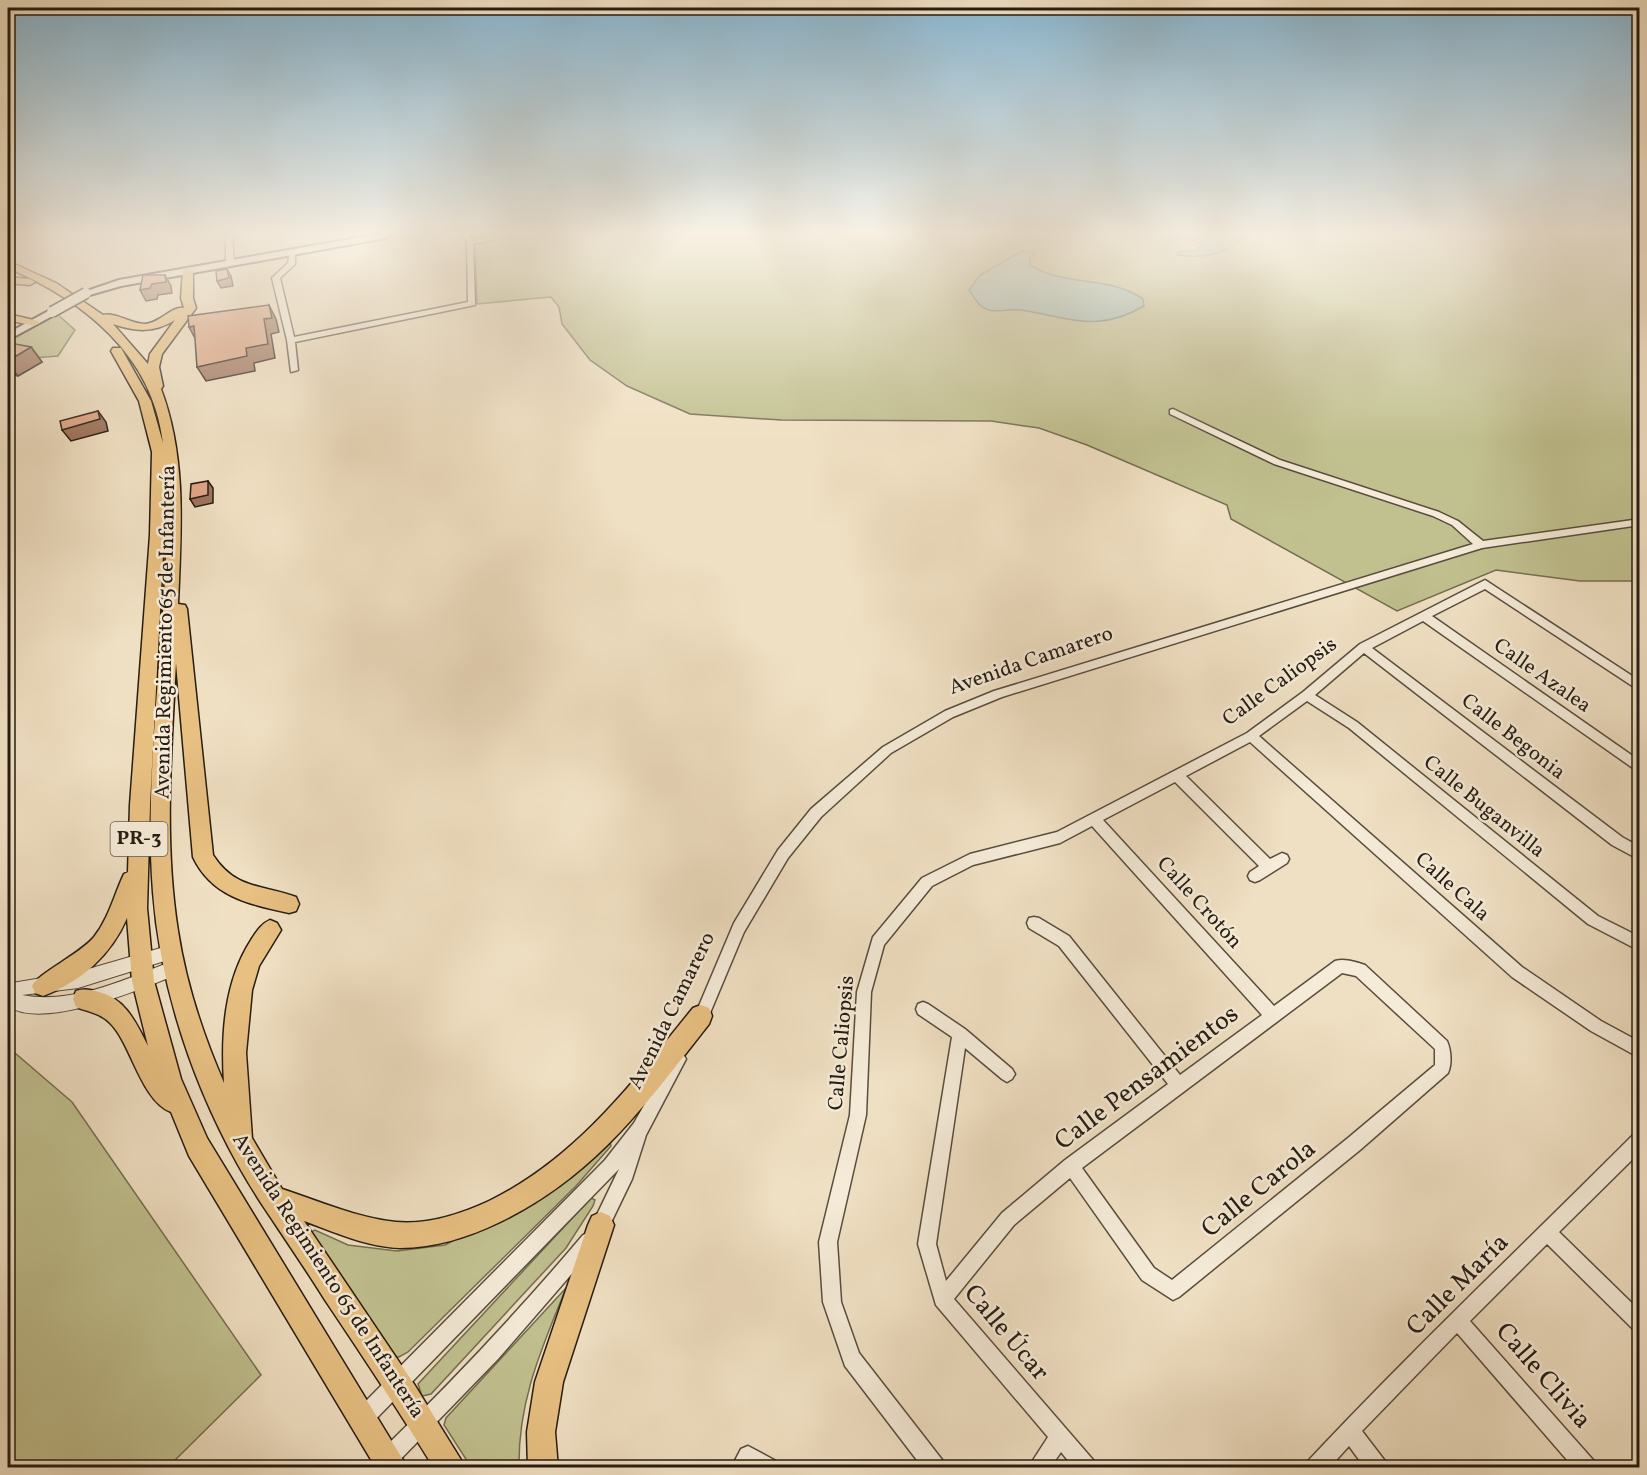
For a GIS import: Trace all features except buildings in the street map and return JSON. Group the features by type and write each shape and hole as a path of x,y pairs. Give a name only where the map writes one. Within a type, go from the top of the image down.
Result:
{"main road":[{"path":"8,337 67,304"},
{"name":"Avenida Regimiento 65 de Infantería","path":"68,304 114,346 145,401 159,452 157,535 137,908 142,971 164,1059 185,1119 198,1147 390,1463"},
{"name":"Avenida Regimiento 65 de Infantería","path":"83,304 99,314 127,346 156,390 166,425 172,463 171,570 162,802 164,904 173,960 192,1031 219,1104 272,1198 451,1467"},
{"path":"99,314 128,327 143,328 164,323 180,310 184,304"},
{"path":"156,390 157,383 153,367 156,354 188,312 190,304"},
{"path":"8,316 34,323"},
{"path":"171,570 179,602 203,857 213,874 231,889 289,904"},
{"path":"43,986 67,974 89,958 106,939 122,910 139,846"},
{"path":"240,1142 233,1051 238,1007 246,970 270,930"},
{"path":"84,999 104,1004 120,1017 147,1067 185,1119"},
{"path":"272,1198 374,1231 399,1235 432,1234 489,1216 555,1174 605,1132 701,1016"},
{"path":"543,1467 541,1432 549,1382 602,1225"}],"street":[{"path":"281,304 291,340 294,370"},
{"path":"291,340 468,304"},
{"path":"1173,411 1277,462 1436,514 1455,523 1481,545"},
{"name":"Avenida Camarero","path":"363,1418 611,1166 640,1129 701,1016 739,928 783,854 816,813 887,750 949,714 998,694 1481,545 1640,522"},
{"name":"Calle Caliopsis","path":"936,1467 852,1359 832,1302 828,1242 858,1115 864,992 878,942 927,882 970,860 1060,837 1251,736 1307,695 1364,647 1485,584 1640,687"},
{"name":"Calle Azalea","path":"1423,615 1640,768"},
{"name":"Calle Begonia","path":"1364,647 1617,841 1640,854"},
{"name":"Calle Buganvilla","path":"1307,695 1353,725 1593,920 1640,945"},
{"name":"Calle Cala","path":"1251,736 1517,972 1596,1026 1640,1051"},
{"path":"1176,775 1269,867"},
{"name":"Calle Crotón","path":"1095,819 1272,1015"},
{"path":"1255,876 1282,859"},
{"path":"1034,923 1064,941 1179,1086"},
{"path":"142,971 43,986 26,985 9,990 14,1002 26,1006 84,999 142,971 173,960"},
{"name":"Calle Pensamientos","path":"942,1299 1008,1219 1071,1166 1340,966 1360,970 1403,1010"},
{"path":"923,1009 960,1034 1007,1074"},
{"name":"Calle Carola","path":"1071,1166 1148,1274 1173,1291 1354,1144 1443,1068 1442,1046 1403,1010"},
{"name":"Calle Úcar","path":"960,1034 927,1244 942,1299 1087,1467"},
{"name":"Avenida Camarero","path":"390,1463 602,1225 624,1179 640,1129"},
{"name":"Calle María","path":"1315,1467 1504,1271 1548,1233 1640,1140"},
{"path":"1548,1233 1640,1324"},
{"name":"Calle Clivia","path":"1458,1321 1587,1467"},
{"path":"1349,1430 1378,1467"},
{"path":"1038,1467 1060,1436"},
{"path":"741,1467 748,1456 769,1467"}],"shaded area":[{"path":"556,304 1639,304 1639,581 1580,581 1496,570 1397,611 1231,519 1227,505 1087,445 1039,428 991,421 781,420 690,414 627,386 590,360 562,324"},
{"path":"57,314 75,330 58,356 8,360 8,341"},
{"path":"8,1047 72,1102 261,1375 168,1467 8,1467"},
{"path":"610,1141 611,1146 576,1186 408,1352 399,1357 393,1356 309,1233 315,1230 348,1245 397,1251 445,1245 511,1211"},
{"path":"591,1198 595,1200 593,1206 566,1248 431,1394 422,1396 418,1384"},
{"path":"566,1288 540,1353 527,1397 519,1467 471,1467 444,1425 446,1418"}],"water":[{"path":"979,304 1144,304 1144,306 1127,314 1097,321 1068,319 1021,310 992,311"}]}
